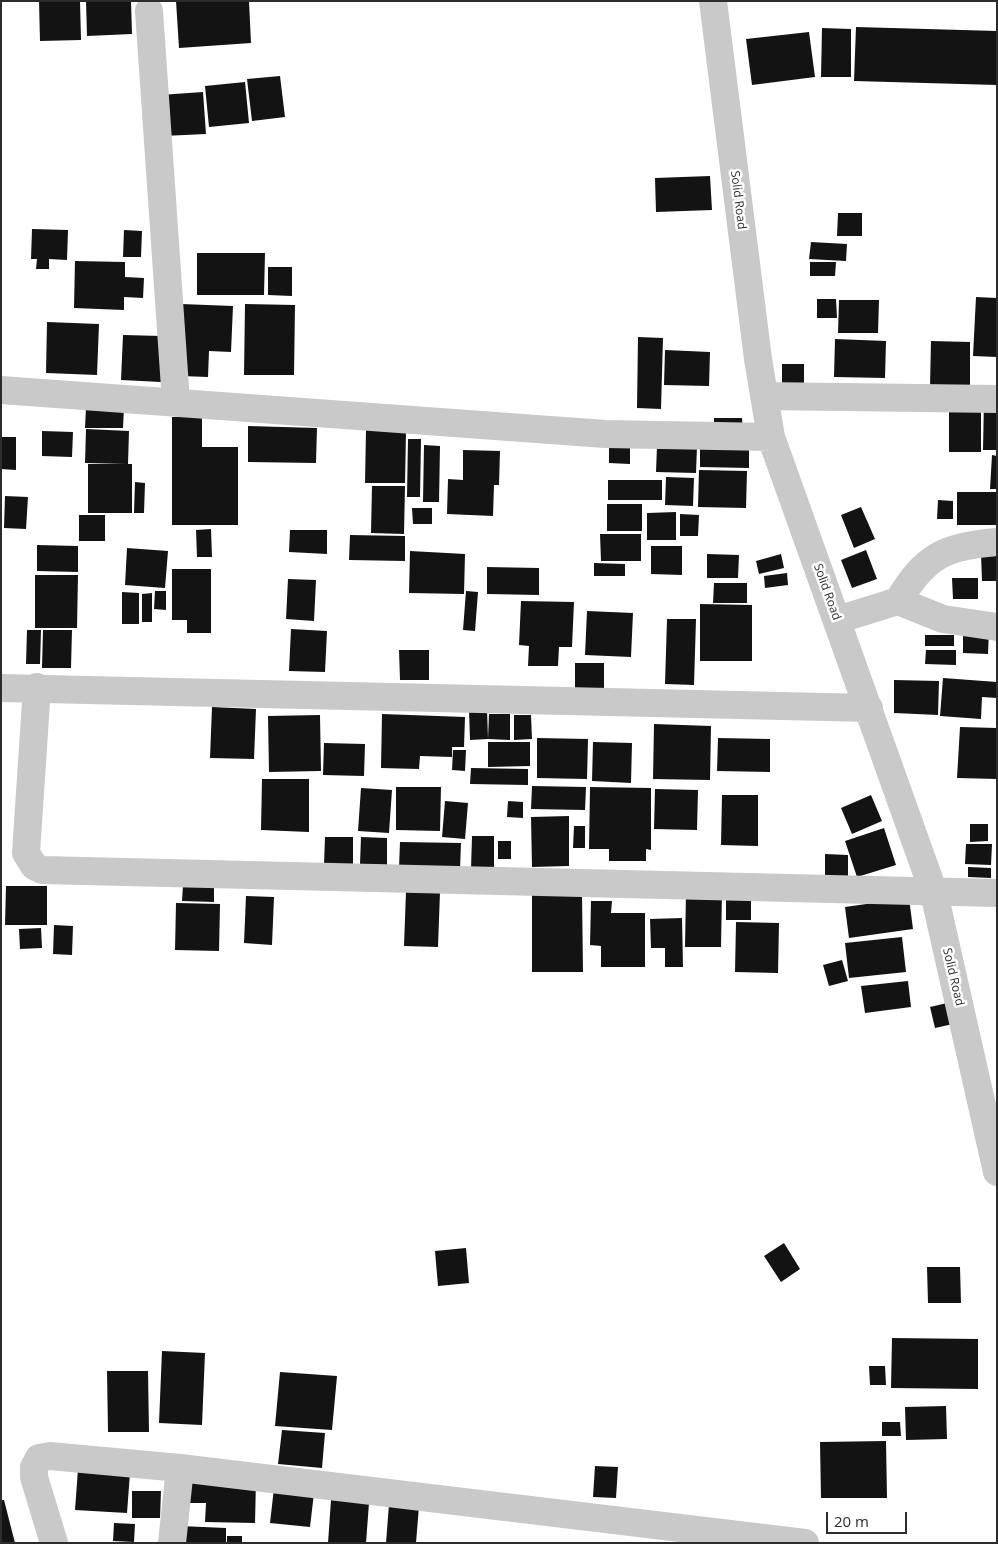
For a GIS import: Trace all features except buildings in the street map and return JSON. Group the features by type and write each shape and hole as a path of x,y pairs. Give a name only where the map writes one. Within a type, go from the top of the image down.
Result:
{"street":[{"name":"Solid Road","path":"713,1 764,396 772,437 934,893 997,1172"},
{"path":"149,11 176,402"},
{"path":"1,390 605,434 772,437"},
{"path":"764,396 997,400"},
{"path":"898,601 913,577 937,555 964,545 997,542"},
{"path":"838,620 898,601 943,619 997,627"},
{"path":"37,687 26,853 29,860 42,870 934,893 997,893"},
{"path":"1,688 37,687 869,708"},
{"path":"54,1543 34,1478 34,1467 39,1458 50,1456 180,1468 805,1543"},
{"path":"172,1543 180,1468"}]}
